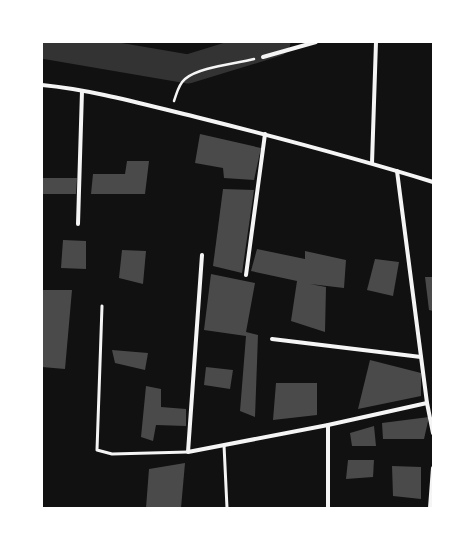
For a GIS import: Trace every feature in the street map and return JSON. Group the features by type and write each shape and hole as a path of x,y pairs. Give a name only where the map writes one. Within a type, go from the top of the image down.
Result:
{"street":[{"path":"263,57 316,42"},
{"path":"372,163 376,42"},
{"path":"42,85 82,92 265,134 372,163 433,182"},
{"path":"78,224 82,92"},
{"path":"246,275 265,134"},
{"path":"397,171 427,403 433,433"},
{"path":"202,255 188,452 328,425 427,403"},
{"path":"272,339 421,358"},
{"path":"328,425 328,508"},
{"path":"430,508 433,468"}],"lane":[{"path":"102,306 97,450 112,454 188,452"},
{"path":"224,445 227,508"}],"path":[{"path":"172,112 178,88 185,79 200,72 263,57"}],"building":[{"path":"200,134 261,148 254,180 224,178 223,168 195,163"},
{"path":"127,161 149,161 145,194 91,194 93,174 125,174"},
{"path":"42,178 77,178 76,194 42,194"},
{"path":"223,189 254,190 242,273 213,266"},
{"path":"63,240 86,241 86,269 61,268"},
{"path":"257,249 305,259 305,251 346,260 344,288 310,284 326,287 325,332 291,321 297,281 251,271"},
{"path":"122,250 146,251 143,284 119,278"},
{"path":"375,259 399,262 393,296 367,290"},
{"path":"211,274 255,283 246,332 258,335 255,417 240,411 246,336 204,330"},
{"path":"425,277 433,277 433,311 429,310"},
{"path":"42,290 72,290 65,369 42,367"},
{"path":"112,350 148,353 145,370 115,363"},
{"path":"370,360 421,373 421,396 358,409"},
{"path":"206,367 233,370 230,389 204,385"},
{"path":"276,383 317,383 317,415 273,420"},
{"path":"146,386 161,389 161,407 186,409 186,426 156,425 153,441 141,437"},
{"path":"429,417 424,439 383,439 382,423"},
{"path":"374,426 376,446 352,446 350,433"},
{"path":"348,460 374,460 373,477 346,479"},
{"path":"185,463 181,508 146,508 149,469"},
{"path":"392,466 421,467 421,499 393,496"}],"waterway":[{"path":"42,44 188,69 276,42"}]}
